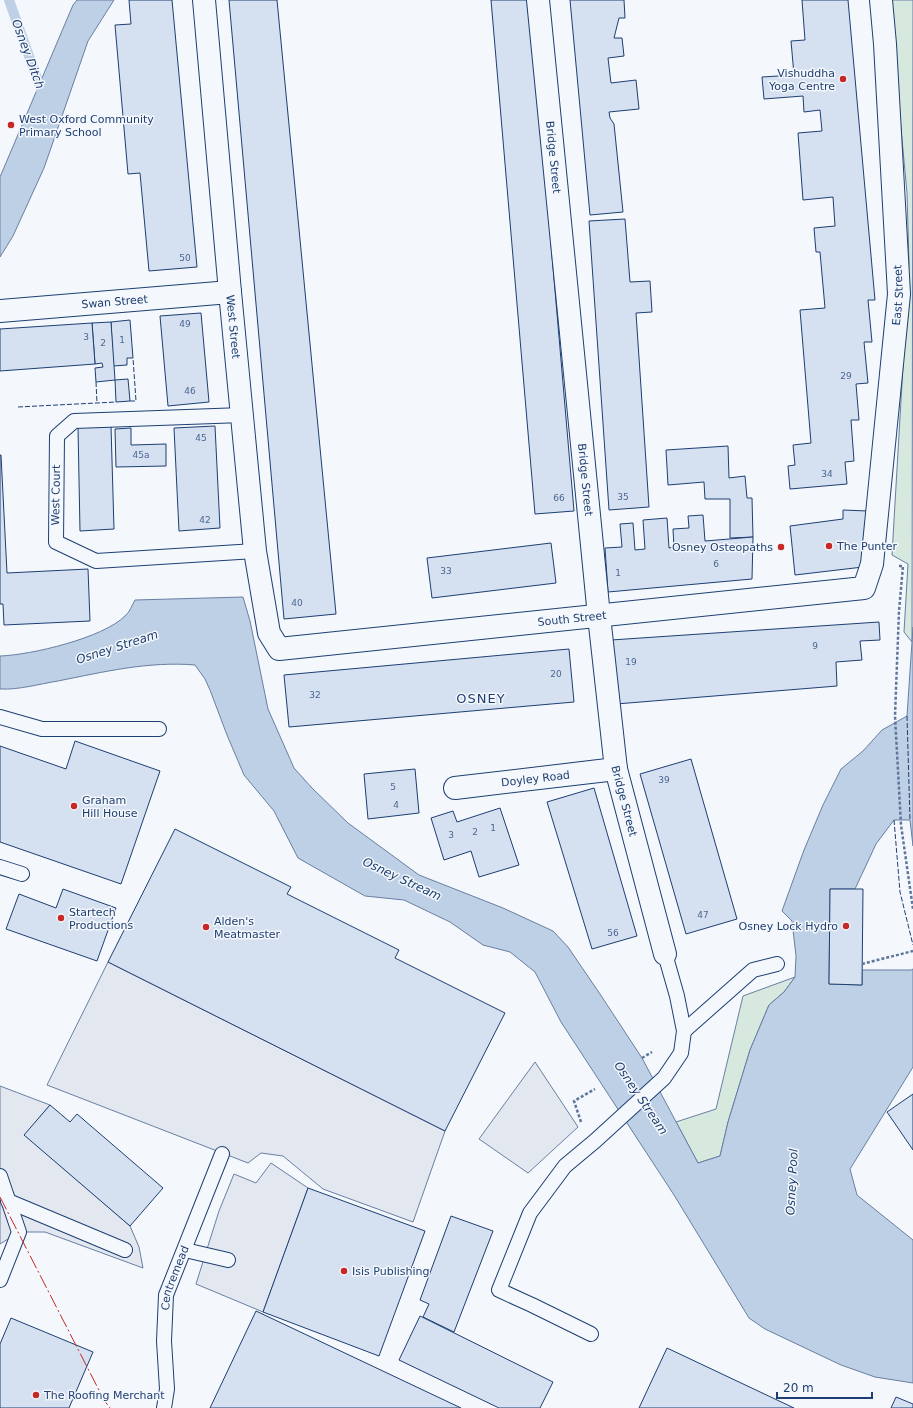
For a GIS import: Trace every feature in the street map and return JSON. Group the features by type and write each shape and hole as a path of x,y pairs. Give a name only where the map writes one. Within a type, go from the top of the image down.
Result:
{"street":[{"name":"West Street","path":"204,0 255,551 269,633 279,649"},
{"name":"Bridge Street","path":"538,0 616,769 665,954"},
{"name":"East Street","path":"864,588 872,564 899,294 885,44 881,0"},
{"name":"Swan Street","path":"0,311 230,292"},
{"name":"South Street","path":"279,649 864,588"},
{"name":"Doyley Road","path":"455,788 616,769"}],"lane":[{"name":"West Court","path":"243,415 74,421 57,436 56,542 96,561 255,551"},
{"path":"0,718 42,729 159,729"},
{"path":"0,866 22,874"},
{"path":"591,1334 499,1290 530,1213 565,1166 595,1141 664,1078 681,1053 684,1031 665,954"},
{"path":"684,1031 753,970 777,964"},
{"name":"Centremead","path":"164,1408 167,1389 164,1341 166,1295 222,1154"},
{"path":"0,1176 19,1232 0,1280"},
{"path":"8,1201 125,1250"},
{"path":"185,1250 228,1260"}],"path":[{"path":"903,566 899,611 895,716 901,825 913,909"},
{"path":"862,964 913,951"},
{"path":"574,1101 595,1090"}],"shaded area":[{"path":"889,0 913,0 912,642 904,632 908,564 892,555 909,263 907,193"},
{"path":"108,962 445,1131 413,1222 323,1189 283,1156 261,1153 248,1163 47,1085"},
{"path":"795,977 784,992 769,1005 750,1050 728,1122 720,1156 698,1163 676,1122 716,1109 743,996"},
{"path":"535,1062 578,1127 528,1173 479,1139"},
{"path":"0,1086 50,1105 25,1135 130,1226 139,1247 143,1268 45,1232 19,1232 0,1244"},
{"path":"271,1163 308,1188 263,1312 196,1284 219,1211 234,1174 256,1183"}],"water":[{"path":"77,0 114,0 88,41 44,168 13,236 0,257 0,177 73,5"},
{"path":"243,597 250,621 268,709 294,768 348,823 419,875 503,908 553,931 568,947 642,1058 698,1163 720,1156 728,1122 750,1050 769,1005 784,992 795,977 796,956 792,921 782,911 804,850 823,805 841,769 863,751 882,730 907,716 913,627 913,846 910,820 894,820 876,844 855,889 830,889 829,984 862,985 862,970 913,969 913,1067 850,1169 857,1195 913,1240 913,1383 875,1377 841,1365 765,1329 749,1318 674,1195 561,1022 535,972 510,952 483,945 450,922 404,900 365,896 298,858 274,811 244,775 210,690 205,679 195,665 178,664 126,668 22,688 0,689 0,656 47,649 84,638 101,631 115,624 125,616 135,600"}],"building":[{"path":"129,0 172,0 197,267 149,271 140,173 128,174 115,25 131,24"},
{"path":"229,0 277,0 336,614 284,619"},
{"path":"491,0 530,0 574,511 535,514"},
{"path":"570,0 624,0 625,18 619,18 614,38 622,38 624,56 608,58 611,83 636,80 639,109 609,112 610,118 614,124 623,212 590,215"},
{"path":"802,0 848,0 875,300 868,300 872,342 864,342 868,383 856,384 859,420 851,420 854,461 845,462 847,484 790,489 788,466 795,465 793,445 811,443 800,310 825,308 820,252 816,252 814,228 835,226 833,197 803,200 798,133 822,131 820,110 804,112 803,96 764,99 762,77 794,75 791,41 805,40"},
{"path":"625,219 630,282 650,281 652,312 636,313 649,507 609,510 589,221"},
{"path":"201,313 209,402 168,406 160,316"},
{"path":"130,320 133,358 127,358 127,365 113,366 111,322"},
{"path":"111,322 115,380 96,382 95,368 103,367 102,363 95,364 92,323"},
{"path":"92,323 95,364 0,371 0,329"},
{"path":"128,379 130,401 116,402 115,380"},
{"path":"111,426 114,529 80,531 78,427"},
{"path":"215,426 220,528 179,531 174,428"},
{"path":"131,428 131,445 166,444 166,466 116,467 115,429"},
{"path":"728,446 729,478 745,476 747,498 752,498 753,537 730,538 730,499 705,499 704,482 668,485 666,450"},
{"path":"0,455 7,573 88,569 90,621 4,625 3,604 0,604"},
{"name":"The Punter","path":"843,510 868,511 863,567 795,575 790,526 843,519"},
{"path":"703,515 705,541 753,537 752,579 608,592 605,548 622,547 620,524 633,523 635,550 645,549 643,520 667,518 669,548 674,547 673,529 689,528 688,516"},
{"path":"551,543 556,583 432,598 427,558"},
{"path":"879,622 880,640 860,641 862,660 836,662 837,686 616,704 611,640"},
{"path":"569,649 574,702 289,727 284,675"},
{"name":"Graham Hill House","path":"75,741 160,771 121,884 0,842 0,746 66,769"},
{"path":"691,759 737,919 686,934 640,774"},
{"path":"415,769 419,813 368,819 364,774"},
{"path":"594,788 637,936 592,949 547,802"},
{"path":"500,808 519,865 479,877 471,851 444,860 431,818 453,811 457,822"},
{"path":"175,829 291,887 287,894 399,950 395,958 505,1013 445,1131 108,962"},
{"name":"Startech Productions","path":"63,889 116,908 97,961 6,929 19,894 56,908"},
{"name":"Osney Lock Hydro","path":"830,889 863,889 862,985 829,984"},
{"path":"913,1094 913,1150 887,1112"},
{"path":"50,1105 70,1122 77,1114 163,1188 130,1226 24,1135"},
{"name":"Isis Publishing","path":"308,1188 425,1231 379,1356 263,1312"},
{"path":"451,1216 493,1231 454,1332 423,1317 429,1304 420,1300"},
{"path":"256,1311 461,1408 210,1408"},
{"path":"420,1316 553,1382 540,1408 499,1408 399,1360"},
{"path":"11,1318 93,1352 69,1408 0,1408 0,1344"},
{"path":"667,1348 794,1408 639,1408"},
{"path":"896,1397 913,1404 913,1408 891,1408"}],"waterway":[{"name":"Osney Ditch","path":"9,0 44,98"}],"fence":[{"path":"130,401 136,401 133,358"},
{"path":"96,382 97,403"},
{"path":"18,407 116,402"},
{"path":"907,716 910,820"},
{"path":"894,820 900,892 913,945"}],"power":[{"path":"0,1197 104,1400 110,1408"}],"place":[{"name":"Vishuddha Yoga Centre","path":"843,79"},
{"name":"West Oxford Community Primary School","path":"11,125"},
{"name":"The Punter","path":"829,546"},
{"name":"Osney Osteopaths","path":"781,547"},
{"name":"Graham Hill House","path":"74,806"},
{"name":"Startech Productions","path":"61,918"},
{"name":"Osney Lock Hydro","path":"846,926"},
{"name":"Alden's Meatmaster","path":"206,927"},
{"name":"Isis Publishing","path":"344,1271"},
{"name":"The Roofing Merchant","path":"36,1395"}],"district":[{"name":"OSNEY","path":"481,698"}],"water label":[{"name":"Osney Stream","path":"117,647"},
{"name":"Osney Stream","path":"402,879"},
{"name":"Osney Stream","path":"641,1098"},
{"name":"Osney Pool","path":"792,1182"}]}
